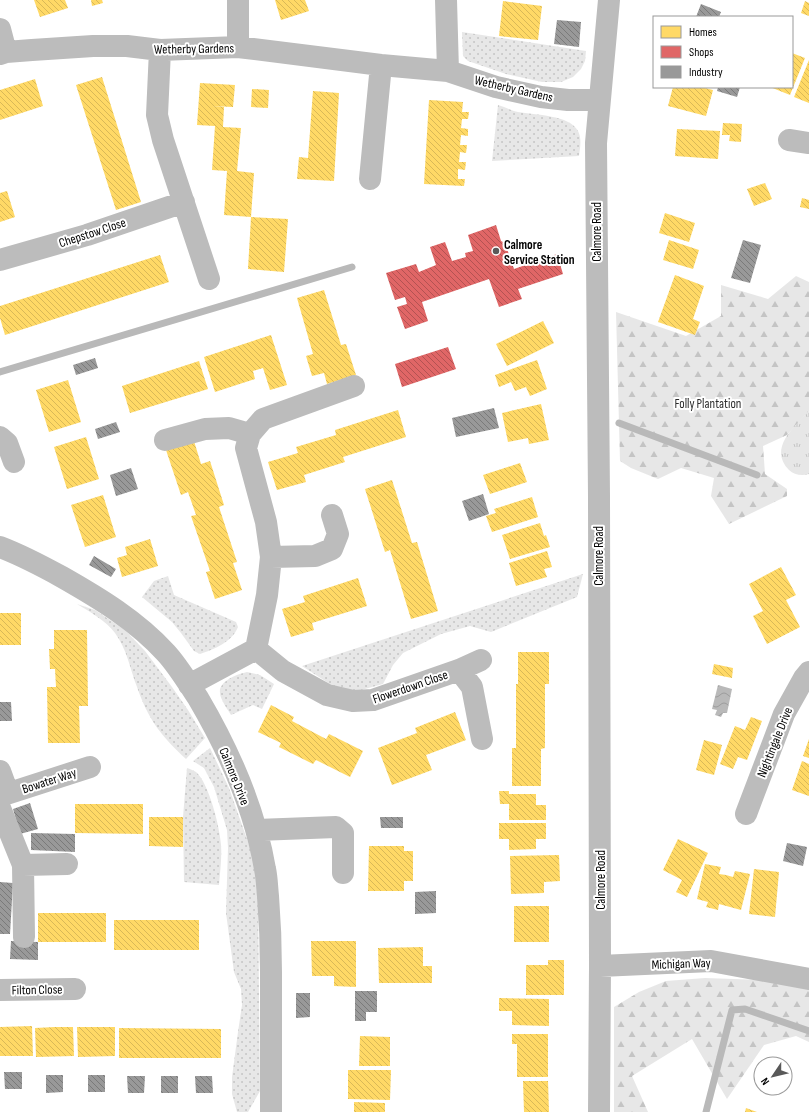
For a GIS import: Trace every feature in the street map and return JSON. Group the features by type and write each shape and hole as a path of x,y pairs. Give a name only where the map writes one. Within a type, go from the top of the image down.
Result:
{"street":[{"path":"238,0 238,47"},
{"path":"446,0 448,71"},
{"name":"Calmore Road","path":"599,1112 599,497 596,150 609,0"},
{"name":"Wetherby Gardens","path":"0,30 3,53 93,46 126,46 160,50 238,47 381,65 448,71 496,87 541,97 568,100 600,100"},
{"path":"160,50 157,115 163,140 209,279"},
{"path":"370,178 381,65"},
{"name":"Chepstow Close","path":"0,260 87,235 184,202"},
{"path":"190,685 256,648 267,595 271,557 266,522 246,448 250,434 263,419 354,386"},
{"path":"165,440 205,429 229,428 250,434"},
{"path":"0,437 7,443 14,462"},
{"path":"271,557 315,556 332,549 338,534 332,515"},
{"name":"Calmore Drive","path":"0,547 42,566 77,585 110,606 143,630 167,654 190,685 219,737 235,773 256,830 265,870 270,916 272,1015 271,1112"},
{"name":"Flowerdown Close","path":"256,648 283,671 321,692 327,695 353,701 373,700 459,670 481,660"},
{"name":"Flowerdown Close","path":"459,670 472,687 482,739"},
{"name":"Nightingale Drive","path":"746,814 784,714 804,678 809,672"},
{"name":"Bowater Way","path":"0,771 3,799 90,766"},
{"path":"3,799 23,865 24,937"},
{"path":"256,830 336,827 343,833 343,873"},
{"path":"23,865 68,864"},
{"name":"Michigan Way","path":"600,966 711,960 809,979"},
{"name":"Filton Close","path":"0,990 75,989"}],"green space":[{"path":"462,32 586,51 585,61 581,69 573,77 561,82 542,82 506,74 468,61 463,56"},
{"path":"498,105 516,111 551,117 568,122 578,131 580,137 579,156 492,161"},
{"name":"Folly Plantation","path":"796,276 809,282 809,411 787,435 763,446 765,474 787,489 787,496 729,524 711,496 714,478 681,468 658,479 631,468 620,461 616,312 686,336 721,316 721,285 768,299"},
{"path":"809,411 809,474 798,475 789,470 783,462 781,454 782,446 791,431"},
{"path":"583,574 577,597 491,632 470,626 441,634 403,653 393,665 383,684 354,692 336,688 302,666"},
{"path":"168,576 174,595 236,622 238,627 232,637 206,652 200,654 194,651 172,622 142,597 154,581"},
{"path":"77,604 95,610 125,630 145,651 172,687 205,738 186,759 162,735 151,718 141,698 125,652 115,633 102,620"},
{"path":"247,672 260,675 274,684 262,709 253,705 231,715 221,698 220,689 229,679"},
{"path":"210,748 229,788 254,859 258,897 260,1091 248,1112 237,1112 232,1094 232,1077 242,1005 241,989 234,972 226,913 228,848 227,830 214,787 204,768 193,761"},
{"path":"187,768 196,772 201,778 213,806 220,837 221,850 219,885 184,882 183,817"},
{"path":"705,978 762,980 809,989 809,1042 796,1036 764,1045 756,1056 753,1056 753,1061 727,1099 692,1039 632,1076 648,1112 614,1112 614,1007 639,992 666,981"}],"water":[{"path":"718,685 732,689 727,713 723,713 721,717 715,715 717,710 712,709"}],"building: Homes":[{"path":"34,0 65,0 68,8 40,17"},
{"path":"91,0 102,0 103,3 92,6"},
{"path":"275,0 305,0 309,11 281,20"},
{"path":"503,1 542,6 538,40 499,36"},
{"path":"805,1 809,3 809,16 801,13"},
{"path":"793,53 805,58 793,88"},
{"path":"809,60 809,103 794,97"},
{"path":"102,77 141,202 116,210 76,85"},
{"path":"35,79 43,106 0,120 0,90"},
{"path":"200,83 235,85 233,107 212,106 224,107 223,127 241,128 237,171 254,173 251,217 224,215 227,171 212,170 215,126 197,125"},
{"path":"673,88 705,88 713,90 706,116 668,106"},
{"path":"772,88 793,88 790,95"},
{"path":"252,89 269,90 268,108 251,107"},
{"path":"313,91 339,93 334,181 297,179 299,157 308,158"},
{"path":"429,100 463,102 462,112 469,112 468,119 462,119 461,128 468,129 468,136 461,135 460,145 467,145 466,153 460,152 459,162 466,162 465,170 458,169 458,179 465,179 464,186 424,184"},
{"path":"723,123 742,124 741,142 729,141 730,135 722,135"},
{"path":"677,129 720,131 718,159 675,156"},
{"path":"765,183 772,199 754,206 747,189"},
{"path":"7,191 15,217 0,222 0,193"},
{"path":"802,198 809,200 809,209 800,207"},
{"path":"665,213 695,223 689,242 659,233"},
{"path":"251,217 288,219 284,272 248,269"},
{"path":"669,240 699,250 693,269 663,260"},
{"path":"160,255 169,282 5,335 0,318 0,306"},
{"path":"675,275 704,286 693,319 700,322 695,335 658,322"},
{"path":"324,290 341,345 346,344 356,375 327,384 324,373 312,376 306,356 313,354 297,298"},
{"path":"543,321 554,343 507,366 496,344"},
{"path":"271,335 287,385 270,390 263,368 253,371 255,379 215,392 204,357"},
{"path":"537,360 547,389 530,396 526,387 515,391 511,382 499,387 495,375"},
{"path":"199,361 208,389 130,413 122,386"},
{"path":"68,380 81,422 49,432 36,390"},
{"path":"541,404 549,440 529,444 528,438 508,442 502,413"},
{"path":"398,410 406,437 343,457 345,462 304,475 306,482 277,490 268,462 298,453 296,447 336,435 335,430"},
{"path":"86,437 99,479 67,489 54,447"},
{"path":"194,441 201,464 210,461 224,505 219,507 237,562 233,563 242,590 215,599 206,572 210,571 191,516 196,515 188,492 181,495 166,450"},
{"path":"520,463 527,482 490,494 483,475"},
{"path":"392,480 412,543 417,542 438,611 411,619 390,550 385,552 365,489"},
{"path":"103,495 116,537 85,547 71,505"},
{"path":"532,497 538,517 492,532 486,516 496,513 494,509"},
{"path":"540,523 544,536 546,535 550,547 510,559 502,535"},
{"path":"150,539 158,566 122,577 117,558 127,555 125,547"},
{"path":"547,551 552,567 544,569 547,577 516,586 509,563"},
{"path":"781,567 796,595 786,600 800,627 767,644 753,616 763,611 749,584"},
{"path":"358,578 367,606 312,623 314,630 291,637 282,609 305,602 303,596"},
{"path":"0,613 21,613 21,645 0,645"},
{"path":"54,630 87,630 88,706 79,706 80,743 48,743 47,687 56,687 55,669 50,669 49,649 54,649"},
{"path":"518,652 549,652 549,684 545,684 545,748 541,749 541,786 512,786 512,748 516,748 516,684 518,684"},
{"path":"714,664 733,668 732,678 712,674"},
{"path":"271,705 294,717 292,721 326,739 329,734 363,751 350,777 316,760 313,764 279,747 281,743 258,732"},
{"path":"455,712 466,740 426,755 432,770 392,785 378,748 417,733 415,728"},
{"path":"751,717 762,721 747,760 738,757 733,769 720,764 735,726 745,730"},
{"path":"809,739 809,758 803,756"},
{"path":"704,740 722,745 714,775 696,770"},
{"path":"802,761 809,764 809,796 792,790"},
{"path":"499,791 509,791 509,794 536,794 536,805 546,805 546,820 509,820 509,804 500,804"},
{"path":"75,804 143,804 143,834 75,833"},
{"path":"149,817 183,817 183,847 149,846"},
{"path":"499,823 546,823 546,839 536,839 536,849 509,850 509,839 499,839"},
{"path":"678,839 708,853 687,897 676,892 682,880 663,870"},
{"path":"369,846 404,846 404,851 413,851 413,881 404,881 404,891 368,891"},
{"path":"559,855 560,881 544,882 544,893 511,894 510,856"},
{"path":"705,864 721,867 719,874 733,877 735,871 750,874 741,910 719,904 718,910 706,907 708,902 697,899"},
{"path":"754,869 779,872 775,917 749,914"},
{"path":"514,906 549,906 549,942 514,942"},
{"path":"38,913 106,913 106,942 38,942"},
{"path":"114,920 199,920 199,950 114,950"},
{"path":"311,941 356,941 356,987 334,986 334,976 312,976"},
{"path":"423,947 423,966 432,966 432,983 379,983 378,948"},
{"path":"548,960 564,960 564,995 526,995 526,965 548,965"},
{"path":"499,998 549,999 549,1026 512,1025 512,1011 499,1011"},
{"path":"32,1026 33,1056 0,1056 0,1027"},
{"path":"73,1027 74,1056 36,1057 35,1028"},
{"path":"77,1027 115,1027 115,1056 78,1057"},
{"path":"119,1028 221,1029 221,1058 119,1058"},
{"path":"512,1034 548,1034 548,1077 517,1077 517,1044 512,1044"},
{"path":"360,1036 390,1037 390,1066 359,1066"},
{"path":"348,1070 391,1070 390,1100 348,1099"},
{"path":"523,1081 548,1081 549,1112 524,1112"},
{"path":"354,1102 385,1103 385,1112 354,1112"},
{"path":"746,1108 757,1112 745,1112"}],"building: Shops":[{"path":"496,225 501,241 505,243 514,269 557,254 563,274 518,289 522,299 499,307 489,279 422,302 428,321 405,329 397,307 407,304 405,297 395,300 386,273 416,264 419,272 436,265 430,247 445,242 452,261 466,257 465,253 473,251 468,235"},
{"path":"448,347 456,369 402,387 395,364"}],"building: Industry":[{"path":"701,4 721,12 719,16 696,16"},
{"path":"557,20 581,22 579,47 554,44"},
{"path":"718,88 740,88 737,97 717,91"},
{"path":"743,240 761,245 750,283 731,278"},
{"path":"95,358 98,368 76,375 73,365"},
{"path":"494,408 499,428 456,437 452,418"},
{"path":"116,422 120,432 98,439 95,429"},
{"path":"131,468 138,489 116,496 110,475"},
{"path":"483,494 489,514 469,521 462,501"},
{"path":"94,556 116,569 111,577 89,565"},
{"path":"0,702 11,702 12,721 0,721"},
{"path":"30,803 38,829 20,834 13,809"},
{"path":"380,817 403,817 403,828 381,828"},
{"path":"31,833 75,834 75,852 31,850"},
{"path":"787,843 807,847 803,866 783,861"},
{"path":"0,882 13,883 10,934 0,934"},
{"path":"436,891 436,913 415,914 415,892"},
{"path":"11,941 38,942 38,960 10,959"},
{"path":"355,991 377,991 377,1012 366,1012 366,1021 355,1021"},
{"path":"296,993 310,993 310,1017 296,1018"},
{"path":"4,1072 22,1072 22,1089 5,1089"},
{"path":"46,1075 63,1075 63,1092 46,1093"},
{"path":"88,1075 105,1075 105,1092 88,1092"},
{"path":"127,1076 145,1076 144,1093 128,1093"},
{"path":"161,1076 178,1076 178,1093 161,1093"},
{"path":"195,1076 212,1076 213,1093 196,1093"}],"waterway":[{"path":"0,372 352,267"},
{"path":"619,423 757,475"},
{"path":"706,1112 732,1010 745,1009 809,1031"}],"place":[{"name":"Calmore Service Station","path":"496,251"}]}
